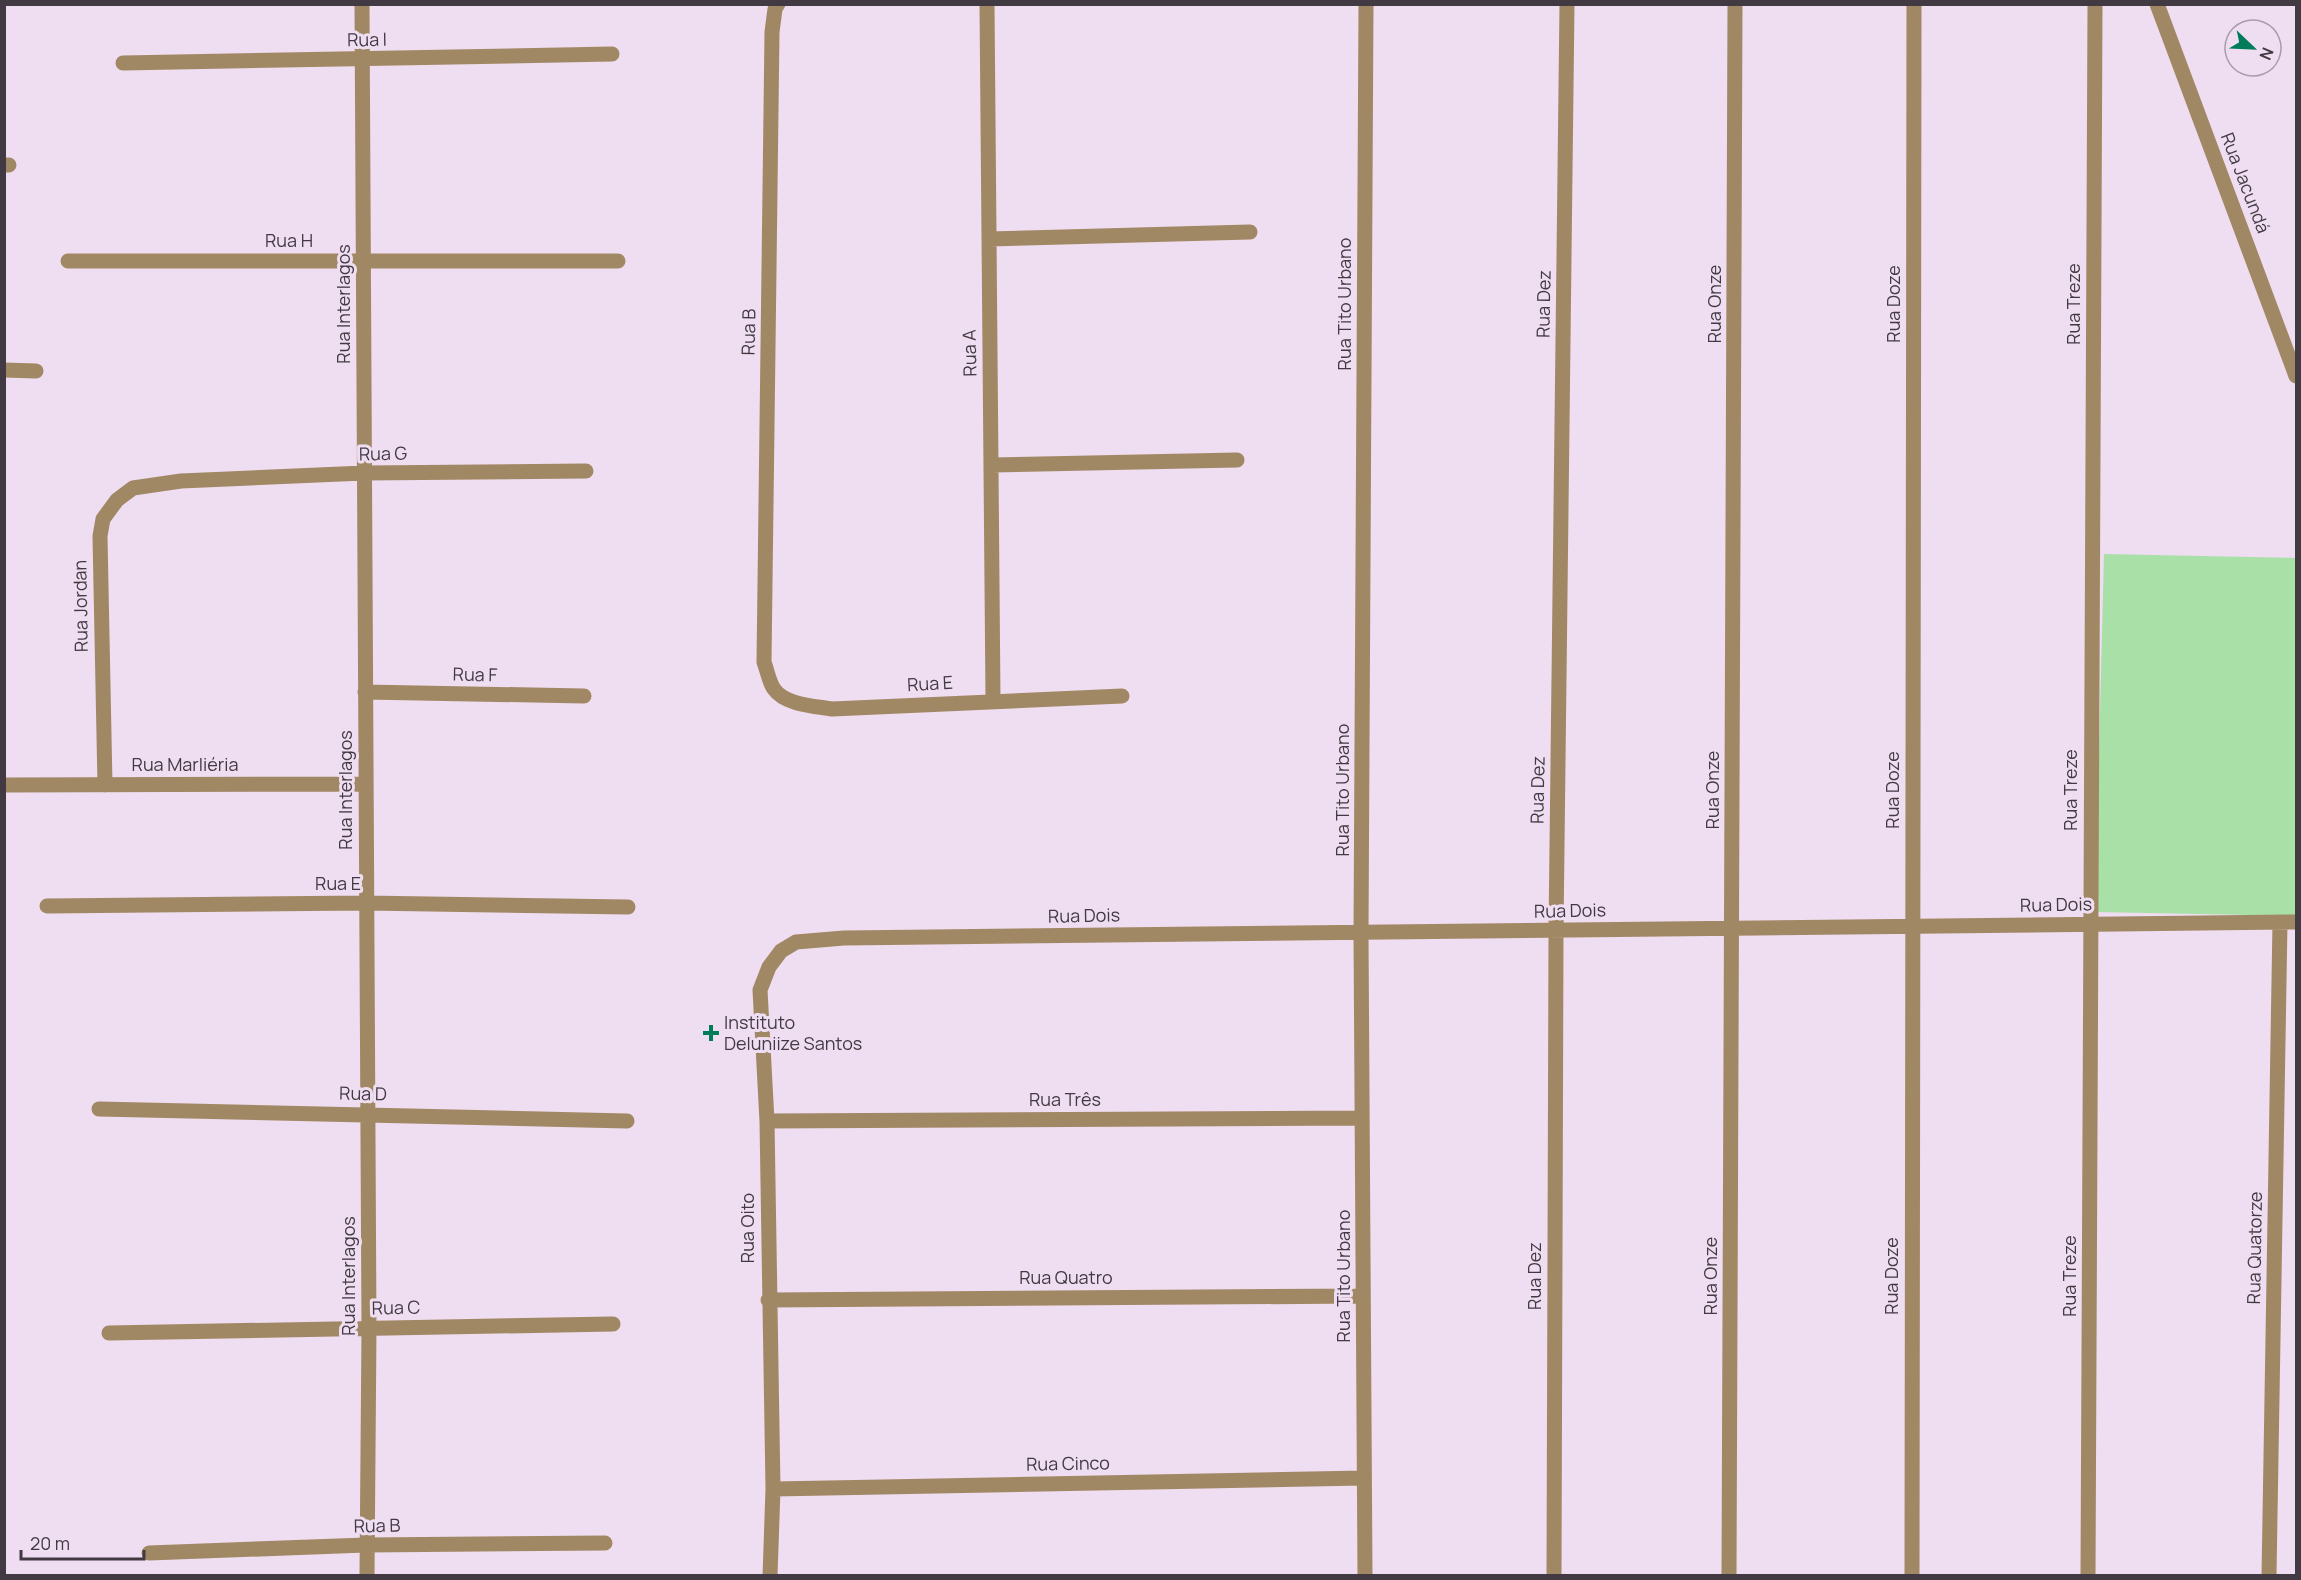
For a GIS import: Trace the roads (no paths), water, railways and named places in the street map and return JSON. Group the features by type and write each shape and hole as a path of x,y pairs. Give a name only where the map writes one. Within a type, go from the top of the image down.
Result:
{"street":[{"name":"Rua Interlagos","path":"362,4 369,1328 367,1575"},
{"name":"Rua B","path":"764,662 772,32 775,9 778,4"},
{"name":"Rua A","path":"987,4 993,700"},
{"name":"Rua Tito Urbano","path":"1365,1575 1361,933 1366,4"},
{"name":"Rua Dez","path":"1554,1575 1556,931 1566,4"},
{"name":"Rua Onze","path":"1729,1575 1735,4"},
{"name":"Rua Doze","path":"1912,1575 1914,4"},
{"name":"Rua Treze","path":"2088,1575 2095,4"},
{"name":"Rua Jacundá","path":"2157,4 2296,376"},
{"name":"Rua I","path":"123,63 612,54"},
{"path":"989,239 1250,232"},
{"name":"Rua H","path":"68,261 618,261"},
{"path":"4,370 36,371"},
{"path":"991,465 1237,460"},
{"name":"Rua G","path":"181,482 364,473 586,471"},
{"name":"Rua Jordan","path":"105,785 99,582 100,536 103,519 117,500 133,488 181,482"},
{"name":"Rua E","path":"764,662 774,689 784,697 832,709 1122,696"},
{"name":"Rua F","path":"365,692 584,696"},
{"name":"Rua Marliéria","path":"4,785 366,784"},
{"name":"Rua E","path":"47,906 365,903 628,907"},
{"name":"Rua Quatorze","path":"2269,1575 2280,922"},
{"name":"Rua Dois","path":"844,938 2296,922"},
{"name":"Rua Oito","path":"770,1575 773,1489 768,1300 767,1121 760,990 769,967 781,951 796,942 844,938"},
{"name":"Rua D","path":"99,1109 368,1113 627,1121"},
{"name":"Rua Três","path":"767,1121 1362,1118"},
{"name":"Rua Quatro","path":"768,1300 1363,1296"},
{"name":"Rua C","path":"109,1333 613,1324"},
{"name":"Rua Cinco","path":"773,1489 1364,1478"},
{"name":"Rua B","path":"149,1553 366,1545 605,1544"}],"place":[{"name":"Instituto Deluniize Santos","path":"711,1033"}]}
